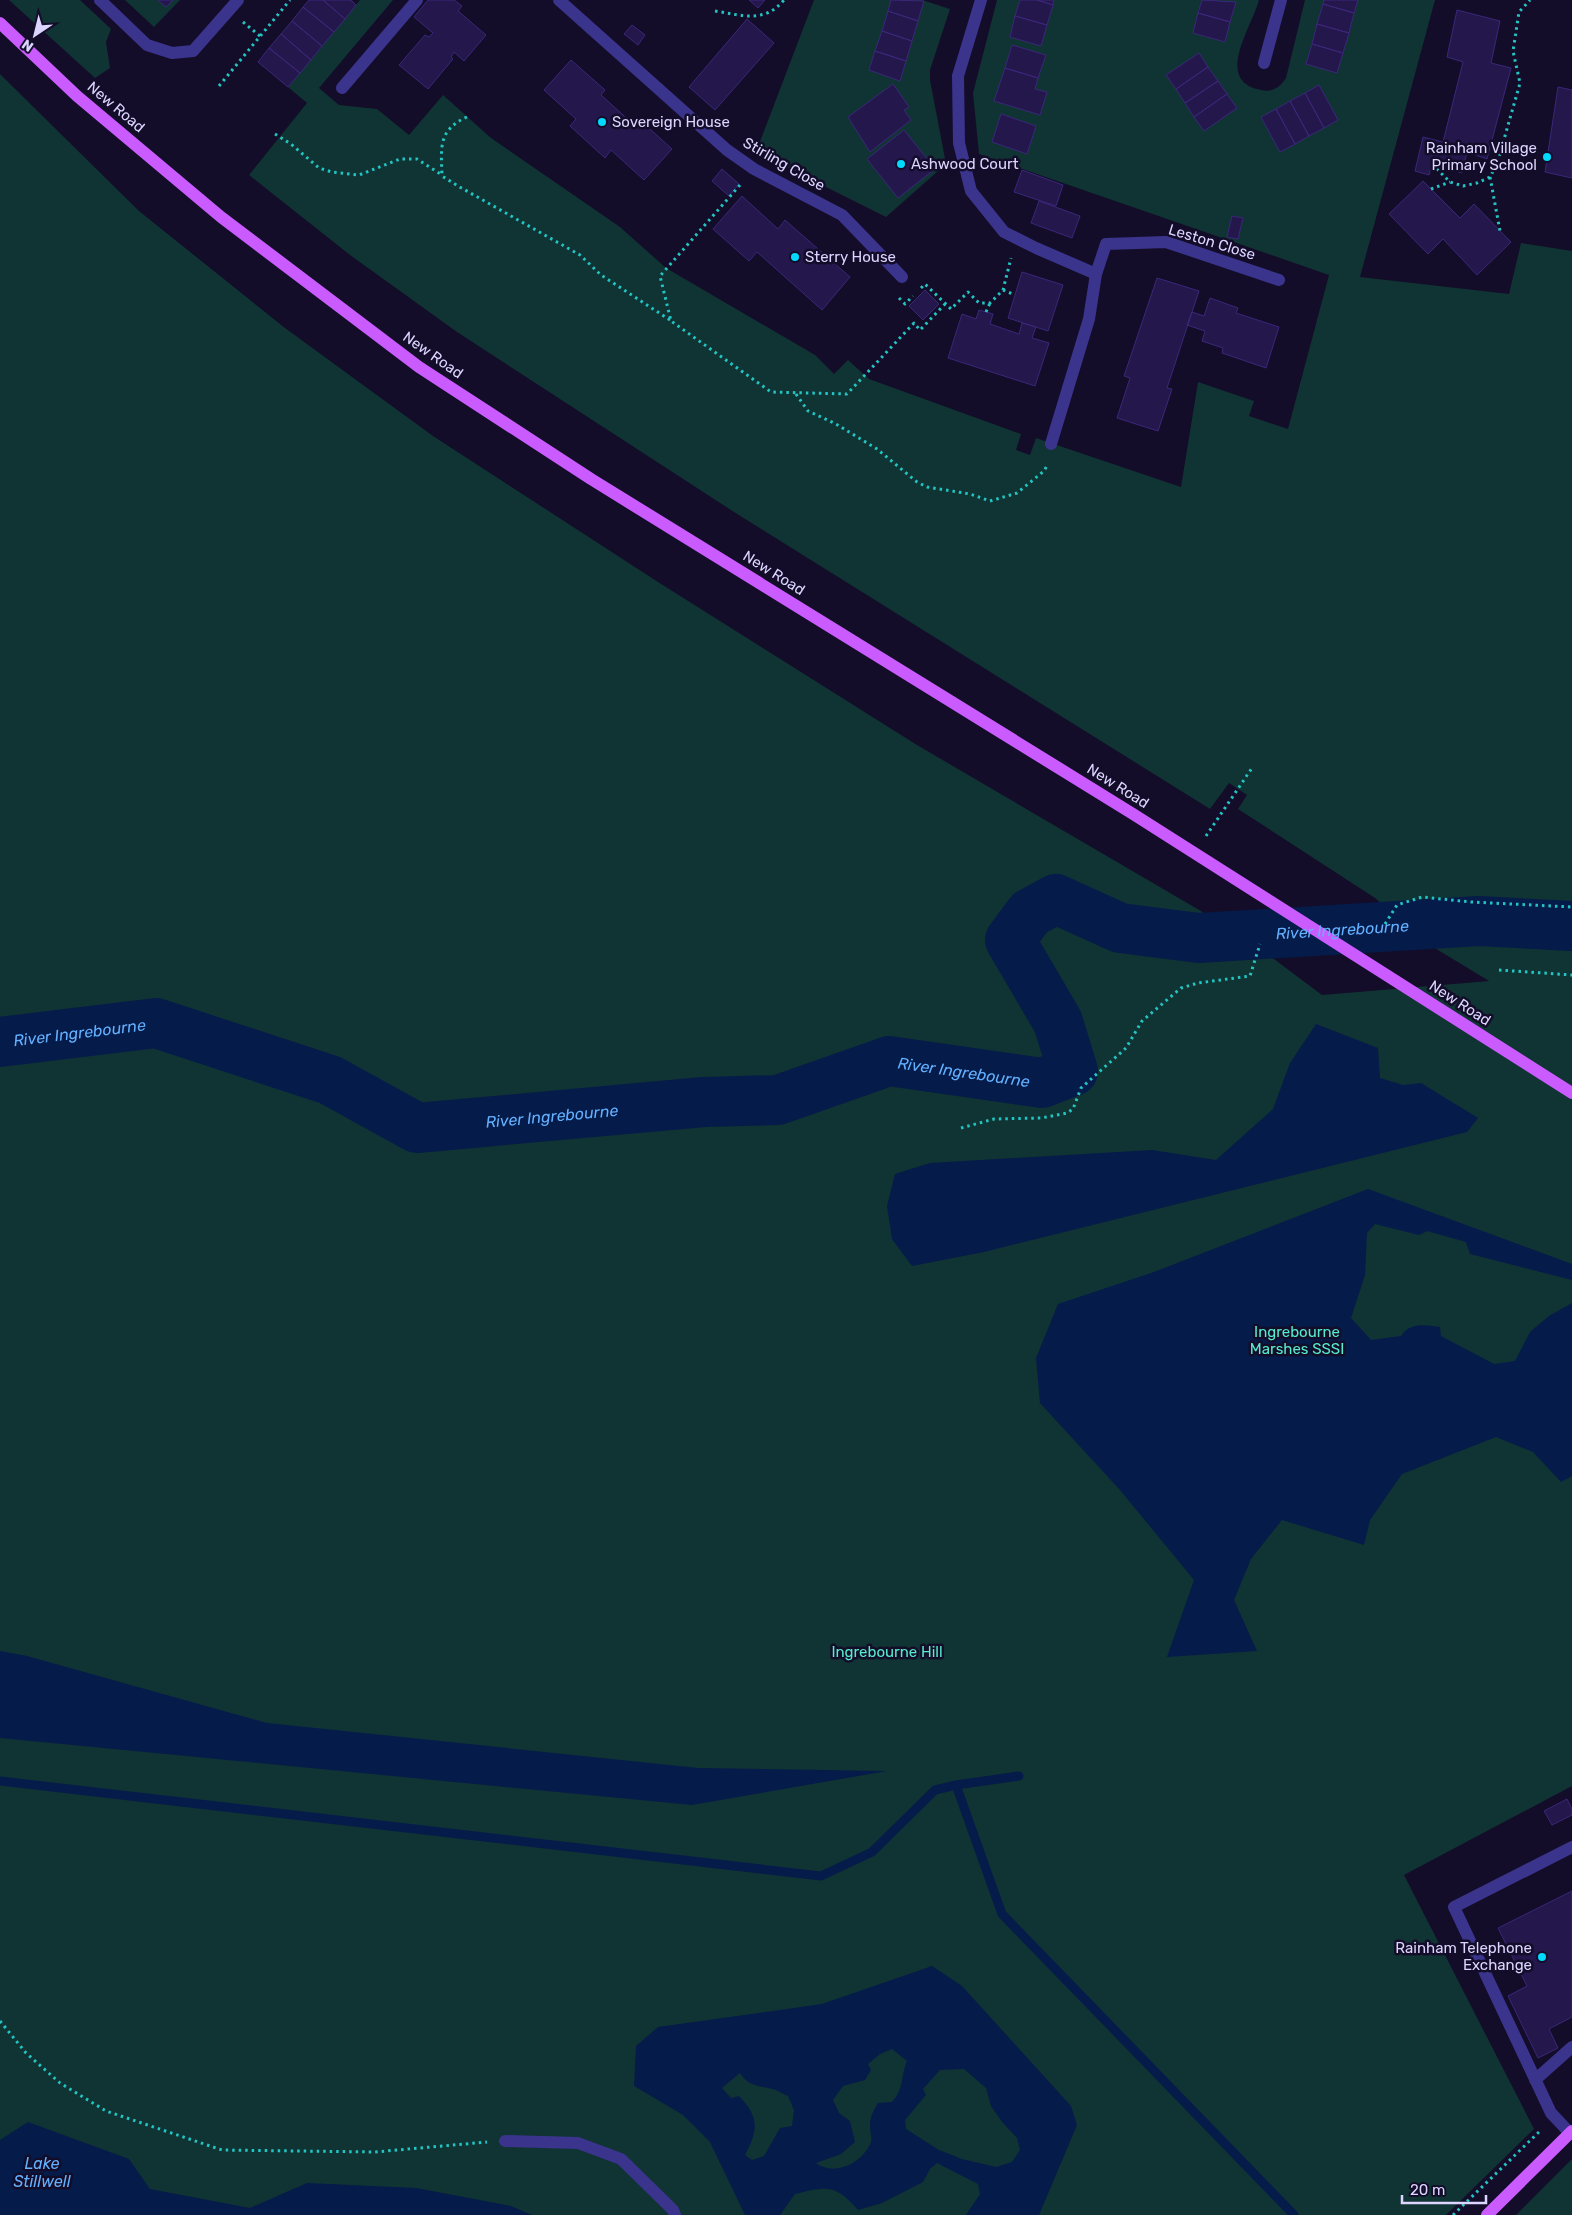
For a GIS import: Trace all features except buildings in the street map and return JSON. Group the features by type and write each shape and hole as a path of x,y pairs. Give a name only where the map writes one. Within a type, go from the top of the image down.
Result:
{"main road":[{"name":"New Road","path":"0,22 77,96 221,217 419,367 599,484 1207,861 1572,1093"},
{"path":"1487,2215 1571,2132"}],"street":[{"path":"100,0 147,45 172,53 193,51 238,0"},
{"path":"342,88 417,0"},
{"name":"Stirling Close","path":"559,0 727,150 754,169 842,215 902,277"},
{"path":"981,0 958,76 960,143 971,191 1004,232 1096,274"},
{"path":"1264,63 1282,0"},
{"name":"Leston Close","path":"1051,444 1089,319 1096,274 1106,244 1166,242 1279,280"},
{"path":"1571,2132 1551,2113 1454,1907 1572,1847"},
{"path":"1536,2080 1572,2047"},
{"path":"505,2141 578,2142 621,2159 673,2210 675,2215"}],"path":[{"path":"219,86 290,0"},
{"path":"715,11 756,17 775,10 784,0"},
{"path":"1432,164 1450,182 1464,186 1478,183 1490,176 1497,164 1520,83 1513,51 1519,12 1530,0"},
{"path":"442,176 441,148 444,136 451,127 467,117"},
{"path":"275,134 291,144 319,168 332,172 359,175 400,159 417,159 458,186 580,255 601,275 671,321 771,392 847,394 914,324 920,330 946,303"},
{"path":"671,321 660,276 754,169"},
{"path":"1490,176 1500,231"},
{"path":"1431,189 1450,182"},
{"path":"986,312 990,303 1003,290 1012,256"},
{"path":"895,294 905,304 924,284 951,309 968,292 979,303 990,303"},
{"path":"1003,290 1015,295"},
{"path":"796,394 808,411 836,424 877,449 917,482 927,487 970,494 990,501 1017,493 1044,471 1055,454 1051,444"},
{"path":"1194,853 1252,768"},
{"path":"1385,924 1397,905 1422,897 1471,902 1572,907"},
{"path":"961,1128 994,1119 1041,1118 1067,1113 1073,1109 1081,1088 1126,1048 1142,1021 1187,985 1250,976 1260,944"},
{"path":"1499,970 1572,975"},
{"path":"0,2021 26,2053 60,2083 106,2111 222,2150 375,2152 505,2141"},
{"path":"1452,2215 1547,2123"}],"green space":[{"path":"9,0 80,0 111,29 106,42 110,68 95,78"},
{"path":"125,0 180,0 154,27"},
{"name":"Ingrebourne Hill","path":"360,0 393,0 319,88 339,105 377,109 409,135 443,95 491,138 620,227 666,268 815,355 834,374 848,360 869,379 1021,434 1016,450 1030,455 1036,438 1181,487 1198,382 1254,401 1249,416 1288,429 1329,275 979,154 973,93 997,0 1259,0 1239,52 1237,65 1239,76 1247,85 1269,91 1281,84 1286,78 1305,0 1435,0 1360,277 1509,294 1521,243 1572,251 1572,1786 1404,1875 1534,2129 1446,2215 0,2215 0,74 139,211 285,328 433,436 658,582 917,745 1242,935 1322,995 1489,981 1438,950 1375,898 1238,809 1247,795 1229,783 1210,809 734,512 457,332 350,255 249,175 307,103 288,87"},
{"path":"814,0 922,0 950,9 930,70 930,80 946,164 886,217 756,152"},
{"path":"1572,2159 1572,2215 1516,2215"}],"water":[{"path":"1316,1024 1378,1048 1380,1078 1403,1085 1421,1083 1478,1118 1467,1132 984,1252 912,1266 892,1239 887,1206 895,1174 930,1163 1152,1150 1216,1160 1273,1109 1290,1063"},
{"path":"1368,1189 1572,1264 1572,1280 1470,1254 1466,1242 1427,1231 1419,1235 1375,1224 1367,1233 1365,1275 1351,1318 1371,1340 1401,1336 1409,1328 1418,1325 1440,1327 1441,1336 1494,1364 1515,1361 1530,1332 1549,1316 1572,1303 1572,1476 1561,1482 1533,1452 1496,1437 1402,1474 1370,1520 1364,1545 1282,1520 1251,1559 1234,1600 1257,1651 1167,1657 1194,1580 1120,1490 1040,1403 1036,1358 1058,1304 1154,1272"},
{"path":"0,1651 27,1656 267,1723 698,1768 887,1771 692,1805 0,1738"},
{"path":"932,1966 962,1986 1071,2106 1077,2125 1039,2215 966,2215 980,2194 978,2184 937,2163 930,2169 923,2182 882,2203 858,2210 837,2191 815,2189 795,2194 780,2215 745,2215 710,2142 683,2115 634,2086 636,2046 658,2027 822,2004","holes":["892,2049 907,2061 901,2087 892,2102 878,2103 871,2117 871,2142 867,2150 855,2162 847,2166 831,2169 816,2163 841,2154 855,2142 850,2121 839,2113 833,2100 843,2086 865,2080 871,2070 868,2064 880,2054","964,2069 986,2088 991,2106 1002,2122 1017,2138 1020,2150 1012,2162 996,2167 962,2159 939,2150 906,2129 905,2120 926,2095 923,2089 940,2070","740,2073 750,2083 788,2096 794,2110 792,2126 780,2128 764,2156 752,2160 745,2155 754,2131 754,2118 739,2096 731,2098 722,2088"]},
{"name":"Lake Stillwell","path":"28,2122 129,2159 150,2189 250,2208 307,2183 416,2188 511,2206 532,2215 0,2215 0,2140"}],"waterway":[{"name":"River Ingrebourne","path":"0,1042 156,1023 330,1080 417,1128 704,1102 778,1100 889,1061 1042,1083 1073,1071 1058,1022 1010,940 1030,913 1056,899 1120,928 1199,938 1479,921 1572,926"},
{"path":"0,1781 821,1876 872,1852 935,1790 1019,1776"},
{"path":"956,1785 1002,1914 1294,2215"}],"place":[{"name":"Sovereign House","path":"602,122"},
{"name":"Rainham Village Primary School","path":"1547,157"},
{"name":"Ashwood Court","path":"901,164"},
{"name":"Sterry House","path":"795,257"},
{"name":"Rainham Telephone Exchange","path":"1542,1957"}],"park label":[{"name":"Ingrebourne Marshes SSSI","path":"1297,1340"}]}
